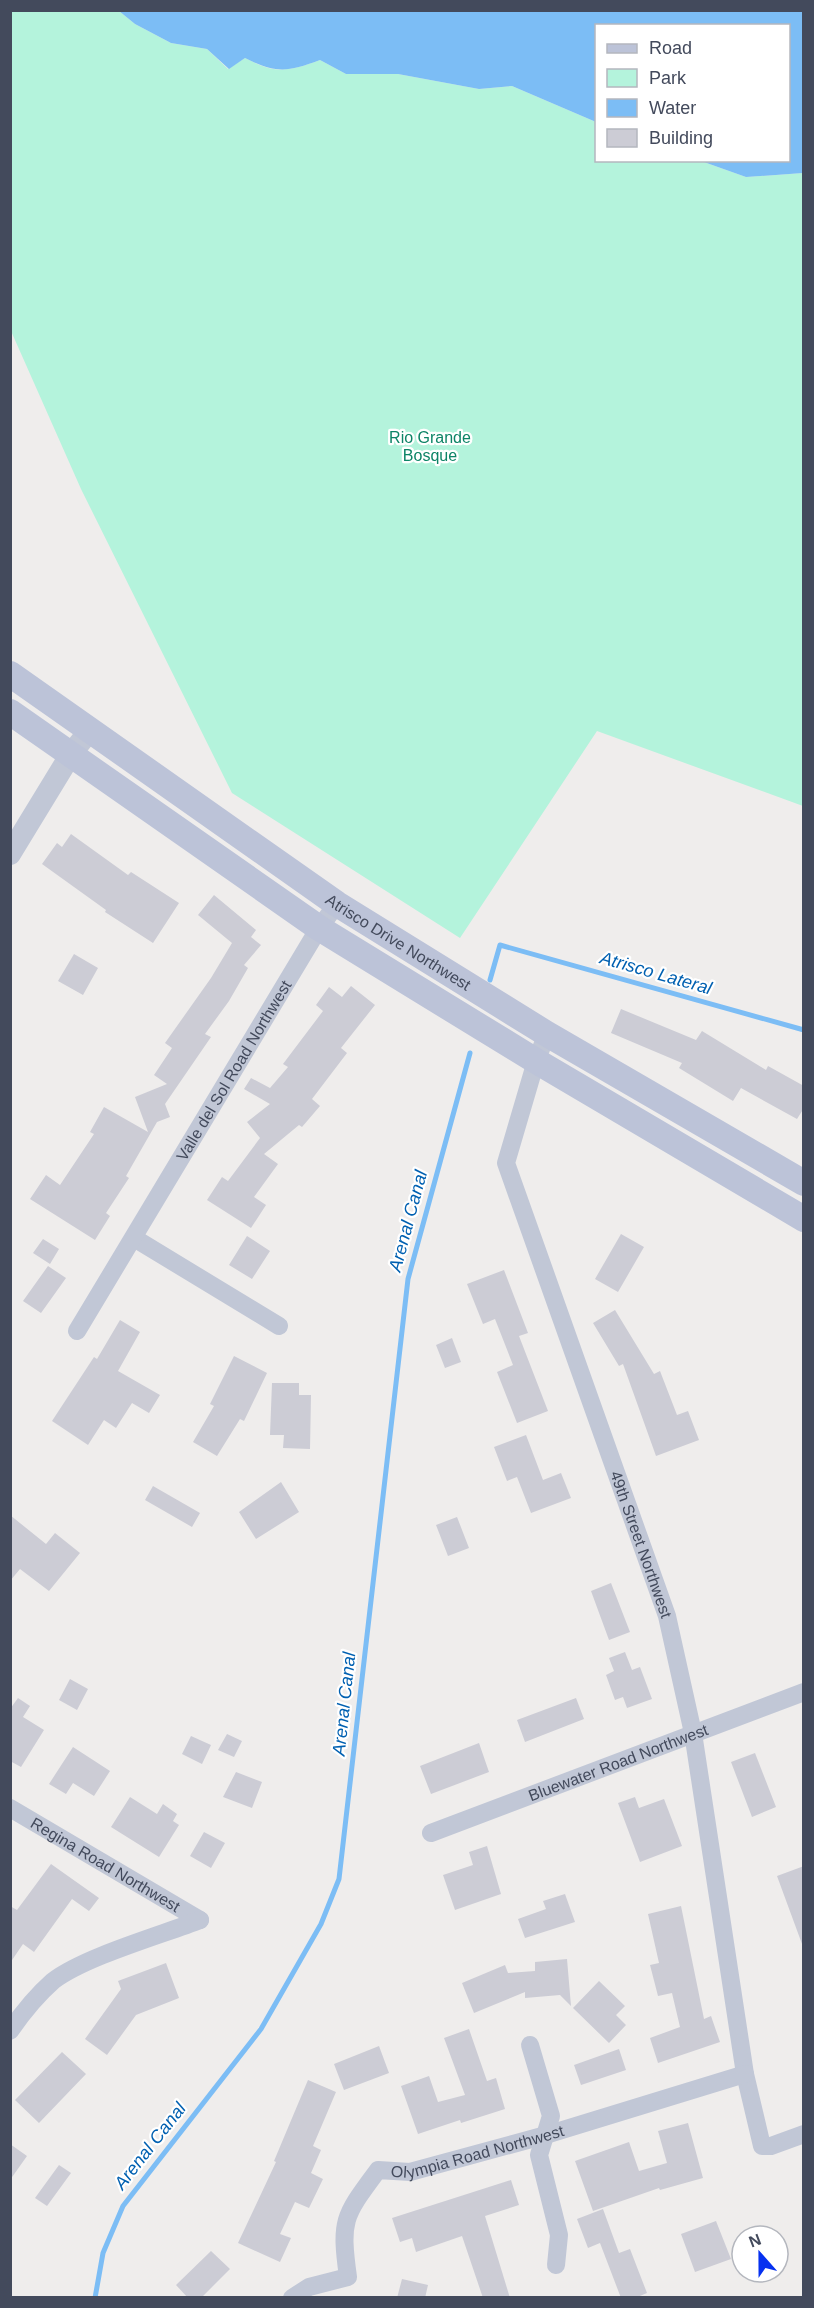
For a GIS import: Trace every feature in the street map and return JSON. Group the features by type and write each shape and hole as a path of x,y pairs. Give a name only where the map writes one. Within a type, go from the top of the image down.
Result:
{"main road":[{"name":"Atrisco Drive Northwest","path":"10,674 338,904 547,1034 804,1183"},
{"name":"Atrisco Drive Northwest","path":"10,712 320,928 536,1061 804,1219"}],"street":[{"path":"10,854 71,754 90,730"},
{"name":"Valle del Sol Road Northwest","path":"76,1331 320,928 338,904"},
{"name":"49th Street Northwest","path":"547,1034 536,1061 506,1163 667,1616 693,1733 745,2074 762,2146 771,2146 804,2134"},
{"path":"134,1238 279,1326"},
{"name":"Bluewater Road Northwest","path":"431,1833 804,1692"},
{"name":"Regina Road Northwest","path":"10,1808 200,1920 89,1962 55,1980 30,2003 10,2031"},
{"path":"530,2045 551,2116 540,2155 559,2235 556,2265"},
{"name":"Olympia Road Northwest","path":"292,2298 309,2288 348,2277 343,2238 349,2209 378,2170 410,2172 546,2135 745,2074"}],"green space":[{"name":"Rio Grande Bosque","path":"10,11 119,11 135,24 171,43 207,49 228,69 245,58 265,67 282,70 320,60 346,74 398,74 479,89 512,86 595,122 595,162 704,162 746,177 803,173 803,806 597,731 460,938 232,793 81,489 11,331"}],"water":[{"path":"119,11 803,11 803,173 746,177 704,162 790,162 790,24 595,24 595,122 512,86 479,89 398,74 346,74 320,60 282,70 266,67 245,58 229,69 207,49 171,43 135,24"}],"building":[{"path":"71,834 128,875 131,872 179,903 153,943 105,912 106,910 42,864 57,843 62,847"},
{"path":"214,895 256,930 251,937 261,945 244,965 248,968 229,1001 205,1034 211,1037 165,1104 170,1117 157,1122 126,1176 129,1178 106,1213 110,1216 95,1240 30,1199 46,1175 60,1185 94,1134 90,1132 104,1107 148,1132 135,1097 167,1084 154,1075 172,1048 165,1043 211,978 232,943 198,915"},
{"path":"74,954 98,968 83,995 58,981"},
{"path":"351,986 375,1005 341,1048 347,1053 312,1099 320,1106 302,1127 299,1125 264,1154 278,1164 254,1197 266,1205 251,1228 207,1200 222,1177 228,1181 260,1138 247,1122 270,1104 244,1089 251,1078 270,1088 288,1067 283,1064 323,1011 316,1005 329,987 342,997"},
{"path":"621,1009 696,1040 702,1031 766,1070 768,1066 804,1086 804,1108 797,1119 741,1088 733,1101 679,1068 682,1063 611,1033"},
{"path":"621,1234 644,1247 618,1292 595,1279"},
{"path":"247,1236 270,1251 252,1279 229,1265"},
{"path":"43,1239 59,1249 50,1264 33,1253"},
{"path":"48,1266 66,1278 41,1313 23,1301"},
{"path":"504,1270 528,1333 519,1336 548,1411 517,1423 497,1372 513,1365 495,1319 483,1324 467,1284"},
{"path":"615,1310 654,1374 660,1371 677,1415 688,1411 699,1440 656,1456 623,1364 619,1366 593,1323"},
{"path":"120,1320 140,1332 118,1371 160,1395 149,1413 132,1403 116,1428 104,1420 88,1445 52,1421 94,1357 97,1359"},
{"path":"452,1338 461,1362 445,1368 436,1345"},
{"path":"234,1356 267,1373 244,1421 240,1419 217,1456 193,1442 214,1406 210,1404"},
{"path":"272,1383 299,1383 299,1395 311,1395 310,1449 283,1448 284,1435 270,1435"},
{"path":"526,1435 543,1480 561,1473 571,1498 531,1513 517,1477 507,1481 494,1447"},
{"path":"281,1482 299,1512 256,1539 239,1512"},
{"path":"153,1486 200,1513 192,1527 145,1500"},
{"path":"10,1515 46,1544 55,1533 80,1553 49,1591 20,1569 10,1581"},
{"path":"457,1517 469,1548 448,1556 436,1525"},
{"path":"611,1583 630,1632 609,1640 591,1591"},
{"path":"625,1652 632,1670 640,1667 652,1699 627,1708 623,1697 615,1700 606,1675 614,1671 609,1658"},
{"path":"70,1679 88,1689 77,1710 59,1700"},
{"path":"18,1698 30,1706 23,1717 44,1730 21,1767 10,1761 10,1709"},
{"path":"576,1698 584,1719 525,1742 517,1720"},
{"path":"227,1734 242,1741 234,1757 218,1750"},
{"path":"191,1736 211,1745 202,1764 182,1754"},
{"path":"479,1743 489,1772 431,1794 420,1766"},
{"path":"73,1747 110,1771 94,1796 73,1783 66,1794 49,1784"},
{"path":"755,1753 776,1807 752,1817 731,1762"},
{"path":"236,1772 262,1782 252,1808 223,1797"},
{"path":"130,1797 157,1814 163,1804 177,1814 173,1821 179,1825 159,1857 111,1827"},
{"path":"635,1797 639,1808 664,1799 682,1846 640,1862 618,1803"},
{"path":"204,1832 225,1843 211,1868 190,1856"},
{"path":"487,1846 501,1894 455,1910 443,1875 473,1865 469,1852"},
{"path":"51,1864 99,1898 89,1911 72,1899 34,1952 23,1944 10,1963 10,1906 17,1910"},
{"path":"804,1866 804,1944 802,1944 777,1876"},
{"path":"565,1894 575,1922 525,1938 518,1919 546,1909 543,1901"},
{"path":"681,1906 704,2019 711,2016 720,2042 658,2063 650,2038 680,2027 672,1993 658,1996 650,1965 659,1963 648,1914"},
{"path":"567,1959 571,2006 560,1995 525,1998 525,1992 474,2013 462,1983 505,1965 508,1973 535,1971 535,1962"},
{"path":"166,1963 179,1998 136,2015 107,2055 85,2039 121,1989 118,1981"},
{"path":"599,1981 625,2006 616,2015 626,2025 609,2043 573,2008"},
{"path":"469,2029 487,2081 496,2078 505,2109 461,2123 460,2120 418,2134 401,2086 429,2076 438,2102 465,2095 444,2038"},
{"path":"379,2046 389,2073 344,2090 334,2064"},
{"path":"619,2049 626,2070 581,2085 574,2065"},
{"path":"62,2052 86,2074 39,2123 15,2100"},
{"path":"308,2080 336,2092 313,2146 321,2150 311,2173 323,2179 309,2208 295,2202 280,2234 291,2238 280,2262 238,2243 276,2162 274,2161"},
{"path":"688,2123 703,2178 660,2190 659,2188 593,2211 575,2161 629,2142 639,2171 667,2163 658,2131"},
{"path":"10,2144 27,2156 10,2180"},
{"path":"59,2165 71,2173 47,2206 35,2198"},
{"path":"511,2180 519,2205 485,2216 510,2298 483,2298 462,2236 416,2252 412,2238 400,2242 392,2218"},
{"path":"603,2209 619,2253 630,2249 647,2293 635,2298 621,2298 600,2243 588,2248 577,2219"},
{"path":"716,2221 730,2259 695,2272 681,2234"},
{"path":"211,2251 230,2269 201,2298 188,2298 176,2285"},
{"path":"402,2279 428,2285 425,2298 397,2298"}],"waterway":[{"name":"Atrisco Lateral","path":"490,980 500,945 804,1030"},
{"name":"Arenal Canal","path":"95,2298 103,2253 123,2206 261,2029 321,1924 339,1879 408,1279 470,1053"}]}
